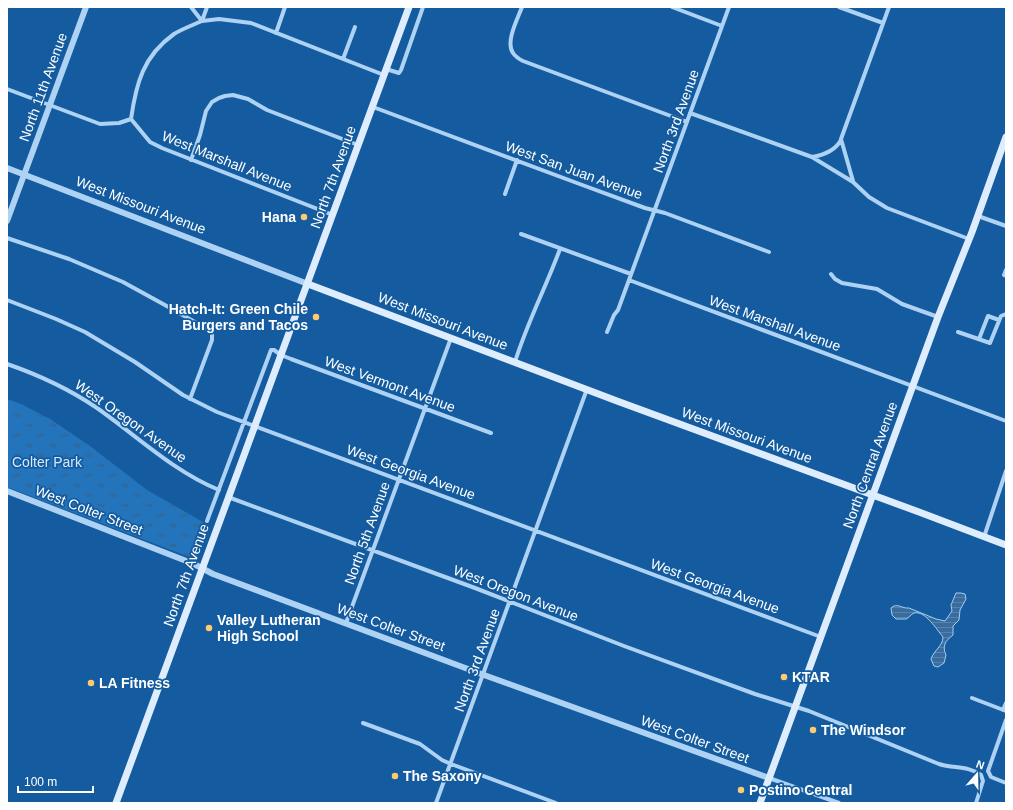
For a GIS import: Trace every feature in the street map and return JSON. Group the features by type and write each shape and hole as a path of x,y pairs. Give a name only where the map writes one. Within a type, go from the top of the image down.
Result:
{"main road":[{"name":"North 7th Avenue","path":"116,803 409,7"},
{"name":"North Central Avenue","path":"760,803 872,495 938,317 978,216 1006,137"},
{"name":"West Missouri Avenue","path":"308,284 1006,545"}],"street":[{"name":"North 11th Avenue","path":"7,221 86,7"},
{"path":"191,7 202,21"},
{"path":"202,21 207,7"},
{"path":"276,33 285,7"},
{"path":"7,89 100,124 119,123 131,119 136,86 141,74 155,52 164,42 176,33 202,21 220,19 252,23 343,59 385,72 398,73 401,70 423,7"},
{"path":"522,7 510,40 513,52 523,61 687,122"},
{"path":"672,7 722,26"},
{"name":"North 3rd Avenue","path":"608,332 614,315 618,310 729,7"},
{"path":"839,7 883,23"},
{"path":"812,157 831,151 838,145 889,7"},
{"path":"343,59 355,27"},
{"path":"191,160 200,135 206,111 212,102 225,96 241,96 268,110 359,145"},
{"name":"West San Juan Avenue","path":"372,107 769,252"},
{"path":"690,113 812,157 853,182 869,197 887,208 969,238"},
{"name":"West Marshall Avenue","path":"131,119 150,142 162,148 333,215"},
{"path":"841,139 853,182"},
{"path":"505,194 517,160"},
{"name":"West Missouri Avenue","path":"7,168 308,284"},
{"path":"978,216 1006,226"},
{"path":"521,234 631,274"},
{"path":"7,238 69,259 123,282 212,332 212,340 190,399"},
{"path":"515,362 560,248"},
{"path":"1006,270 1004,275 1006,276"},
{"path":"831,274 835,280 842,283 877,289 902,304 938,317"},
{"name":"West Marshall Avenue","path":"629,280 1006,421"},
{"name":"West Georgia Avenue","path":"7,300 85,332 117,350 190,399 217,412 821,637"},
{"path":"958,332 990,343 1000,316 1006,314"},
{"path":"979,339 988,316 999,320"},
{"name":"North 5th Avenue","path":"346,623 452,338"},
{"name":"North 7th Avenue","path":"207,521 270,351 274,350 281,355"},
{"name":"West Vermont Avenue","path":"281,355 491,433"},
{"name":"West Oregon Avenue","path":"7,364 44,378 84,399 162,458 189,475 219,490"},
{"name":"North 3rd Avenue","path":"436,803 452,764 588,389"},
{"path":"984,537 1006,471"},
{"name":"West Colter Street","path":"7,491 125,536 213,574 484,675 769,778"},
{"name":"West Oregon Avenue","path":"228,497 748,692 843,724 925,759 945,766 963,767 977,772 982,776 983,784 976,803"},
{"path":"972,698 1005,710 1006,703"},
{"path":"1006,720 988,774 991,777 1006,783"},
{"path":"363,723 420,744 442,760 556,803"},
{"path":"769,778 839,803"}],"green space":[{"name":"Colter Park","path":"7,399 21,404 50,419 90,446 147,490 203,522 209,529 198,557 192,558 7,487"}],"shaded area":[{"path":"956,593 965,594 966,599 960,610 959,620 953,626 953,635 948,639 944,646 946,655 944,663 938,667 934,666 931,659 942,643 943,637 922,614 914,613 906,619 896,619 892,615 891,608 893,606 897,606 909,608 945,621 952,611 951,605"}],"place":[{"name":"Hana","path":"304,217"},
{"name":"Hatch-It: Green Chile Burgers and Tacos","path":"316,317"},
{"name":"Valley Lutheran High School","path":"209,628"},
{"name":"KTAR","path":"784,677"},
{"name":"LA Fitness","path":"91,683"},
{"name":"The Windsor","path":"813,730"},
{"name":"The Saxony","path":"395,776"},
{"name":"Postino Central","path":"741,790"}]}
